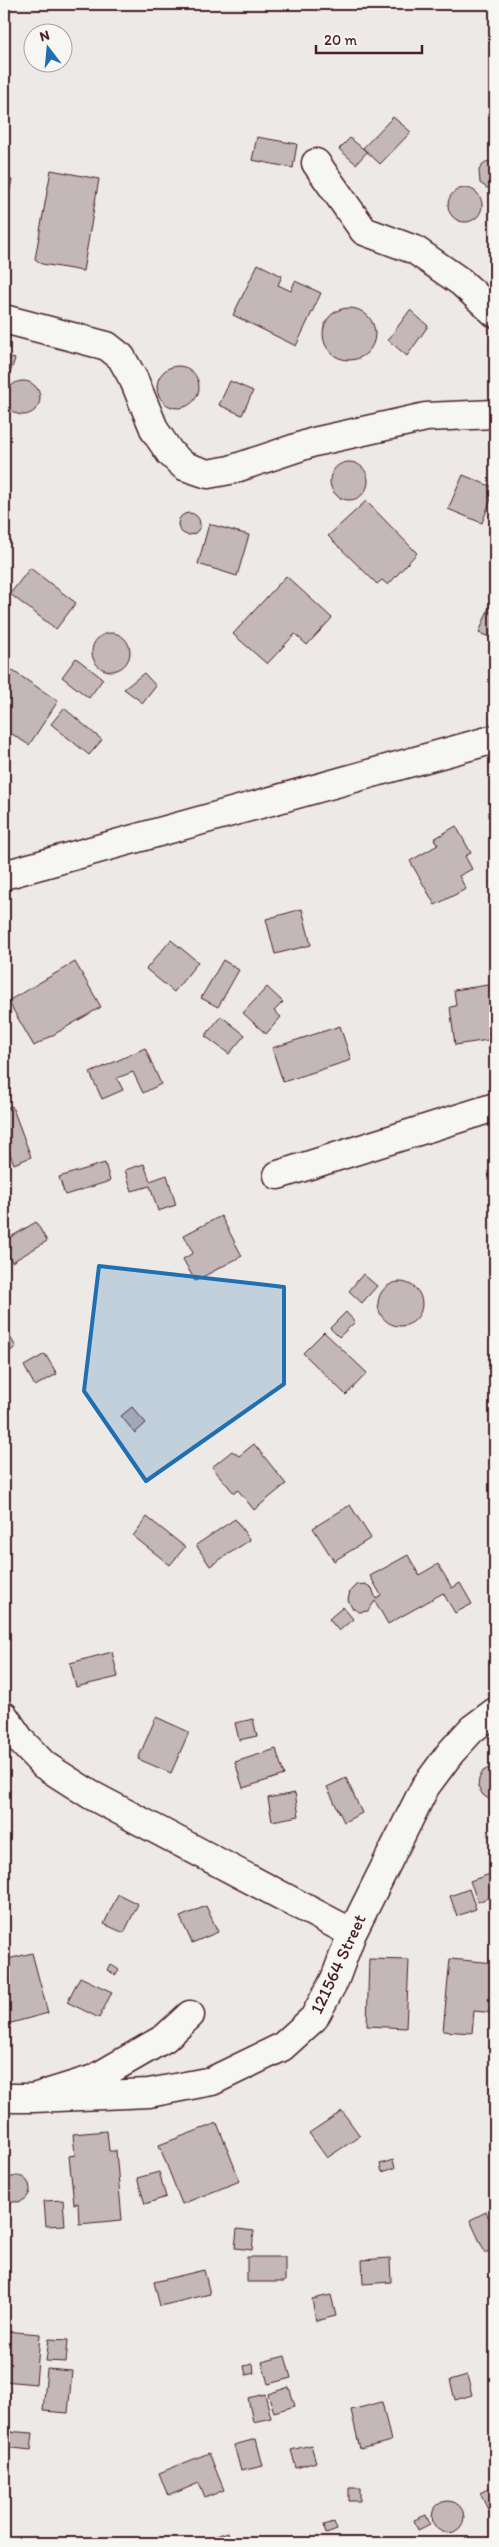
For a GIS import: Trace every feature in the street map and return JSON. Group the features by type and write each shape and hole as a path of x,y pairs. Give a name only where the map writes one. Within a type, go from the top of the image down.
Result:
{"street":[{"path":"316,162 364,231 415,250 460,282 495,313"},
{"path":"4,319 107,346 121,357 134,380 155,431 170,453 184,466 208,474 230,470 314,442 426,418 495,414"},
{"path":"4,875 495,739"},
{"path":"278,1175 495,1107"},
{"name":"121564 Street","path":"33,2098 149,2093 212,2081 282,2047 314,2018 335,1979 352,1933 426,1787 450,1752 472,1729 495,1712"},
{"path":"4,1716 21,1741 44,1765 91,1795 352,1933"},
{"path":"4,2098 33,2098 94,2079 164,2038 190,2015"}],"highlighted area":[{"path":"99,1266 284,1287 284,1384 146,1481 84,1391"}],"building":[{"path":"393,117 411,132 380,164 363,148"},
{"path":"257,137 297,144 293,168 252,160"},
{"path":"350,138 367,152 356,164 339,149"},
{"path":"495,161 495,188 487,188 480,183 479,170 485,162"},
{"path":"51,170 99,179 83,271 42,264 35,259"},
{"path":"4,178 12,180 4,216"},
{"path":"465,188 477,193 482,205 477,217 465,222 453,217 448,205 453,193"},
{"path":"258,264 282,276 278,285 291,291 295,281 321,293 296,346 233,315"},
{"path":"349,308 359,310 367,316 373,324 375,334 373,344 367,352 359,358 349,360 339,358 331,352 325,344 323,334 325,324 331,316 339,310"},
{"path":"410,310 428,326 407,356 388,340"},
{"path":"4,355 15,359 4,390"},
{"path":"178,366 193,372 199,387 193,402 178,408 163,402 157,387 163,372"},
{"path":"23,381 35,386 40,398 35,410 23,415 11,410 6,398 11,386"},
{"path":"230,381 253,391 242,415 219,405"},
{"path":"349,462 362,468 368,481 362,494 349,500 336,494 330,481 336,468"},
{"path":"463,475 495,488 482,523 448,509"},
{"path":"366,501 417,553 388,585 382,580 377,584 328,536"},
{"path":"185,513 193,513 200,520 200,528 193,535 185,535 178,528 178,520"},
{"path":"209,524 249,535 237,576 198,564"},
{"path":"30,568 76,603 56,629 10,594"},
{"path":"286,576 332,618 307,645 295,634 267,664 233,634"},
{"path":"493,597 495,598 495,639 479,633"},
{"path":"111,633 124,639 130,652 124,665 111,671 98,665 92,652 98,639"},
{"path":"76,658 103,679 89,698 62,677"},
{"path":"4,665 58,701 29,745 12,734 4,744"},
{"path":"144,673 156,686 143,703 124,689"},
{"path":"64,708 102,740 89,755 51,724"},
{"path":"456,826 471,853 465,856 472,869 459,876 466,889 435,905 410,861 438,845 434,839"},
{"path":"302,909 311,945 275,954 266,919"},
{"path":"171,940 198,962 174,992 146,969"},
{"path":"223,960 239,970 218,1007 201,998"},
{"path":"75,962 101,1007 34,1046 8,1001"},
{"path":"495,984 495,1039 455,1045 450,1007 456,1006 454,990"},
{"path":"267,987 283,1002 274,1011 281,1017 266,1034 243,1013"},
{"path":"221,1016 245,1035 229,1054 205,1036"},
{"path":"340,1026 351,1060 283,1082 272,1048"},
{"path":"145,1048 161,1084 143,1093 133,1072 117,1078 123,1090 102,1099 90,1073"},
{"path":"12,1106 31,1157 14,1164 4,1139 4,1109"},
{"path":"105,1163 110,1181 65,1195 59,1177"},
{"path":"144,1164 150,1181 167,1175 176,1205 158,1211 150,1186 132,1191 125,1170"},
{"path":"221,1216 242,1256 195,1281 183,1259 193,1253 184,1235"},
{"path":"36,1222 47,1241 12,1262 4,1247 4,1241"},
{"path":"363,1274 377,1286 362,1303 349,1291"},
{"path":"396,1282 404,1282 416,1288 422,1304 416,1320 404,1326 396,1326 384,1320 378,1308 378,1300 384,1288"},
{"path":"346,1312 355,1322 339,1337 330,1328"},
{"path":"4,1327 16,1347 4,1355"},
{"path":"324,1332 367,1373 346,1395 303,1353"},
{"path":"45,1354 57,1374 35,1386 24,1366"},
{"path":"132,1407 146,1423 135,1433 121,1416"},
{"path":"254,1444 286,1484 254,1510 238,1490 234,1493 212,1467 232,1451 239,1456"},
{"path":"350,1505 371,1538 334,1561 313,1528"},
{"path":"147,1517 185,1547 170,1565 133,1536"},
{"path":"235,1519 250,1540 210,1566 196,1545"},
{"path":"408,1555 419,1575 438,1564 452,1588 460,1583 472,1604 455,1613 443,1593 388,1624 375,1601 368,1611 359,1612 352,1608 348,1600 350,1591 356,1585 365,1584 372,1588 376,1599 381,1595 370,1576"},
{"path":"343,1607 353,1619 339,1631 329,1619"},
{"path":"112,1652 118,1677 76,1687 70,1663"},
{"path":"156,1717 189,1732 171,1773 138,1759"},
{"path":"253,1719 257,1736 239,1740 235,1723"},
{"path":"276,1749 284,1775 243,1788 235,1762"},
{"path":"495,1767 495,1800 490,1800 483,1795 478,1787 483,1771"},
{"path":"346,1778 362,1813 344,1822 327,1787"},
{"path":"295,1793 299,1816 272,1821 268,1798"},
{"path":"490,1874 495,1895 478,1902 470,1881"},
{"path":"469,1889 476,1909 457,1916 450,1896"},
{"path":"118,1894 138,1904 124,1933 104,1924"},
{"path":"206,1906 218,1932 192,1943 180,1917"},
{"path":"32,1953 48,2013 4,2025 4,1960"},
{"path":"369,1959 409,1960 406,2028 367,2026"},
{"path":"450,1959 495,1963 494,2013 474,2011 472,2033 443,2031"},
{"path":"110,1964 119,1970 116,1975 107,1970"},
{"path":"80,1977 112,1992 99,2018 67,2002"},
{"path":"342,2111 360,2136 327,2158 309,2133"},
{"path":"217,2123 240,2181 182,2204 159,2145"},
{"path":"107,2131 109,2151 116,2151 122,2220 79,2224 78,2203 74,2204 69,2156 75,2155 73,2134"},
{"path":"393,2160 395,2168 382,2172 380,2164"},
{"path":"159,2172 166,2197 145,2204 137,2178"},
{"path":"17,2176 26,2180 30,2189 26,2198 17,2202 8,2198 4,2189 8,2180"},
{"path":"63,2200 65,2225 46,2226 44,2201"},
{"path":"486,2212 495,2230 495,2248 485,2253 470,2220"},
{"path":"237,2229 254,2231 252,2250 235,2248"},
{"path":"247,2257 285,2257 285,2282 247,2282"},
{"path":"390,2258 391,2282 363,2284 362,2260"},
{"path":"204,2270 210,2294 160,2306 154,2282"},
{"path":"331,2295 336,2316 316,2321 312,2299"},
{"path":"4,2331 40,2334 36,2384 4,2381"},
{"path":"49,2339 68,2340 66,2362 46,2361"},
{"path":"285,2356 291,2378 268,2384 262,2362"},
{"path":"253,2364 254,2373 246,2375 244,2366"},
{"path":"47,2369 72,2371 68,2413 43,2411"},
{"path":"467,2375 472,2395 455,2400 450,2380"},
{"path":"289,2387 295,2406 274,2412 268,2394"},
{"path":"265,2394 271,2418 253,2422 248,2398"},
{"path":"382,2402 391,2441 360,2449 351,2410"},
{"path":"4,2431 33,2433 31,2450 4,2447"},
{"path":"256,2439 263,2466 241,2471 234,2445"},
{"path":"311,2445 316,2462 296,2468 291,2450"},
{"path":"209,2453 224,2490 205,2498 199,2483 168,2496 159,2473"},
{"path":"495,2485 495,2524 480,2493"},
{"path":"349,2488 360,2488 360,2501 349,2501"},
{"path":"448,2501 459,2506 464,2517 459,2528 448,2533 437,2528 432,2517 437,2506"},
{"path":"426,2515 430,2524 418,2530 414,2520"},
{"path":"334,2522 337,2530 326,2534 324,2525"},
{"path":"228,2532 232,2543 217,2543 216,2536"}]}
